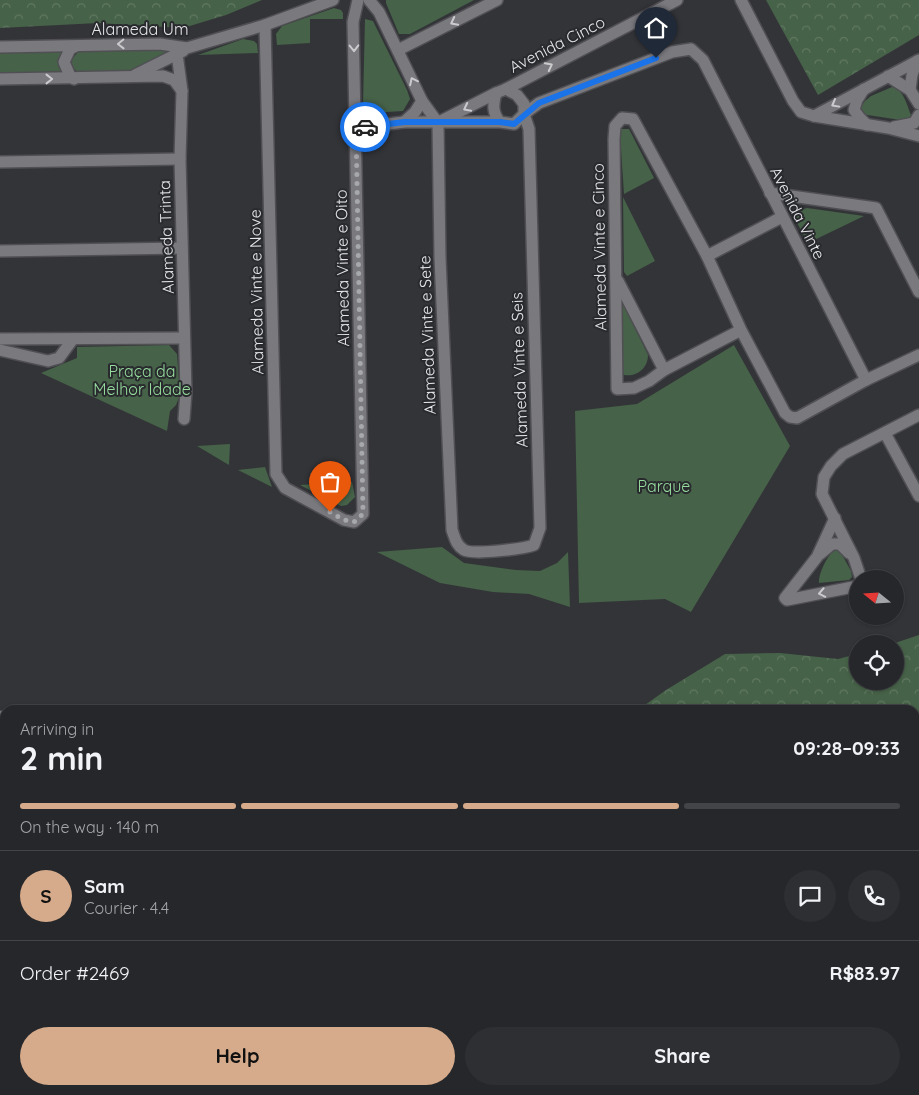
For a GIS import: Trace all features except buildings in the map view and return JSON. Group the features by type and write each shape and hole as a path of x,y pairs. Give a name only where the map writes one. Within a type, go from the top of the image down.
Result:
{"street":[{"name":"Alameda Um","path":"0,47 160,44 182,51 264,25 333,0"},
{"name":"Alameda Vinte e Oito","path":"344,520 354,522 363,514 353,22 358,0"},
{"path":"369,0 379,12 422,101 438,123"},
{"path":"398,50 497,0"},
{"name":"Avenida Cinco","path":"501,91 677,0"},
{"path":"741,0 793,101 801,112 814,116 888,128 919,136"},
{"path":"353,22 363,11 379,12"},
{"name":"Alameda Vinte e Nove","path":"264,25 276,474 285,488 344,520"},
{"path":"74,78 70,76 64,62 70,49 76,46"},
{"name":"Avenida Vinte","path":"524,114 539,103 672,52 691,49 703,60 866,380"},
{"path":"132,76 182,51"},
{"name":"Alameda Trinta","path":"182,51 180,159 186,392 184,419"},
{"path":"814,116 918,60"},
{"path":"910,90 912,75 918,60"},
{"path":"0,79 163,76 174,80 182,91"},
{"path":"888,76 910,90 919,104"},
{"path":"865,88 857,100 854,110 867,125"},
{"path":"500,122 494,114 494,104 501,91"},
{"path":"438,123 501,91"},
{"name":"Avenida Cinco","path":"501,91 518,95 524,104 524,114"},
{"path":"404,122 415,112 422,101"},
{"path":"356,128 404,122 500,122 514,124 524,114"},
{"name":"Alameda Vinte e Seis","path":"458,545 466,551 521,549 534,545 540,528 529,129 524,114"},
{"path":"888,128 914,123 919,116"},
{"name":"Alameda Vinte e Cinco","path":"664,370 649,381 634,388 617,389 614,139 615,126 622,118 633,118 707,256"},
{"name":"Alameda Vinte e Sete","path":"438,123 440,258 452,530 458,545"},
{"path":"0,162 180,159"},
{"path":"770,193 876,208 919,292"},
{"path":"782,217 707,256 741,330 785,413 790,417 797,418 866,380 919,355"},
{"path":"0,251 182,248"},
{"path":"617,277 664,370 741,330"},
{"path":"0,339 184,338"},
{"path":"0,350 48,361 59,358 73,339"},
{"path":"858,570 854,558 822,494 824,477 843,454 919,415"},
{"path":"885,433 919,496"},
{"path":"817,557 835,518"},
{"path":"849,588 786,599 826,547 832,544 840,544 854,558"}],"green space":[{"path":"0,0 262,0 226,15 183,28 98,23 0,28"},
{"path":"386,0 474,0 410,34 399,34"},
{"path":"766,0 919,0 919,35 818,95"},
{"path":"334,8 341,10 343,19 310,19 310,43 277,45 276,34 282,26"},
{"path":"365,19 373,21 407,90 410,99 403,111 371,113 364,109"},
{"path":"243,39 254,41 257,44 258,53 198,55"},
{"path":"160,48 167,52 135,72 82,74 74,69 71,60 80,50"},
{"path":"62,50 59,65 63,74 0,75 0,52"},
{"path":"892,87 899,90 904,98 911,115 910,119 907,121 861,114 859,109 865,101 871,96"},
{"path":"621,129 629,129 654,178 624,194 620,134"},
{"path":"623,197 655,261 627,276 624,272"},
{"path":"807,208 864,216 808,243 795,219 799,211"},
{"path":"621,305 624,306 648,355 644,368 633,375 624,375 622,372"},
{"name":"Praça da Melhor Idade","path":"169,345 177,354 180,395 176,405 170,411 167,431 41,373 77,358 77,347"},
{"name":"Parque","path":"734,345 790,446 691,612 665,599 579,603 575,411 637,404"},
{"path":"230,444 229,465 197,446"},
{"path":"265,467 272,487 238,470"},
{"path":"352,482 355,497 347,505 341,506 300,485"},
{"path":"442,547 464,563 516,570 540,571 557,563 568,552 570,607 529,594 493,592 440,583 377,552"},
{"path":"835,549 840,551 850,570 849,580 819,583 820,574 829,555"},
{"path":"919,635 919,705 645,705 725,654 780,653 838,659 849,656 849,690 904,690 904,640"}],"way so far":[{"path":"330,512 344,520 354,522 363,514 356,128 365,127"}],"route":[{"path":"365,127 404,122 500,122 514,124 539,103 656,58"}]}
